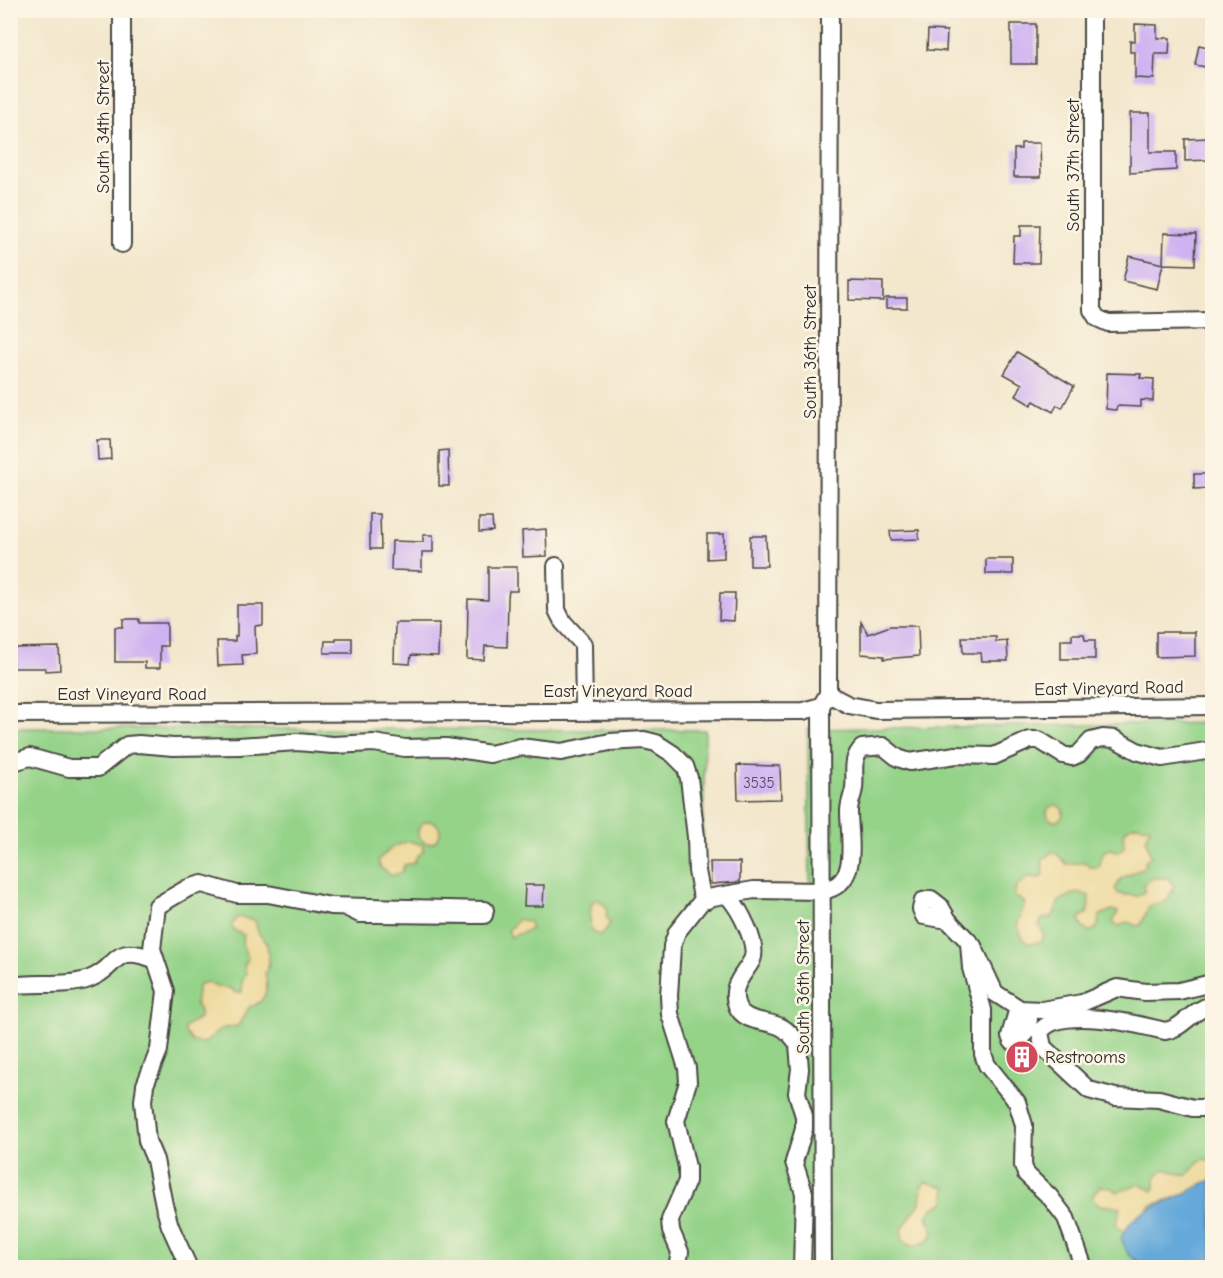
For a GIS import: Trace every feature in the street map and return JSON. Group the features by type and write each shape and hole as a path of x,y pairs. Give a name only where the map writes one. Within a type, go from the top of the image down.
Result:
{"street":[{"name":"South 34th Street","path":"122,10 122,244"},
{"name":"South 36th Street","path":"823,1268 822,891 830,10"},
{"name":"South 37th Street","path":"1092,10 1092,310 1097,318 1108,323 1212,321"},
{"path":"556,566 557,610 563,622 583,644 584,710"},
{"name":"East Vineyard Road","path":"10,714 584,710 803,711 825,700 876,710 1212,706"},
{"path":"677,1268 680,1252 671,1231 670,1220 687,1180 687,1167 676,1121 688,1082 687,1068 670,1014 670,968 677,932 700,902 754,890 822,891 833,889 843,880 849,869 852,850 849,808 854,788 853,764 855,755 862,748 883,746 898,758 910,762 956,755 994,756 1030,740 1048,744 1057,752 1072,757 1079,754 1091,741 1103,738 1115,739 1137,752 1162,758 1212,750"},
{"path":"10,763 30,757 69,768 98,768 127,745 139,744 173,747 297,742 333,745 374,743 405,748 446,747 490,754 520,747 561,752 610,742 644,740 656,743 673,754 685,766 689,778 696,837 697,871 701,892 707,900"},
{"path":"189,1268 170,1226 155,1160 147,1141 143,1101 145,1085 159,1050 166,991 152,949 157,906 188,888 202,884 237,894 268,894 346,907 485,910 484,915 360,914 346,907"},
{"path":"728,896 746,923 753,951 752,959 740,975 736,987 738,1008 744,1016 781,1027 798,1044 800,1070 797,1093 804,1116 804,1129 794,1162 804,1193 801,1268"},
{"path":"948,920 979,954 995,993 1024,1010 1082,1003 1117,988 1145,993 1179,991 1212,982"},
{"path":"967,939 971,947 971,968 983,1010 983,1054 987,1065 1017,1102 1024,1125 1023,1164 1026,1174 1050,1197 1066,1218 1084,1268"},
{"path":"10,986 88,979 120,955 130,952 154,959"},
{"path":"1212,1005 1199,1008 1174,1030 1165,1032 1113,1021 1067,1018 1054,1020 1044,1025 1040,1032 1043,1047 1089,1090 1115,1096 1159,1099 1193,1108 1212,1108"}],"green space":[{"path":"1212,723 1212,1267 11,1268 11,728 705,730 702,886 810,888 808,729"}],"sand":[{"path":"1055,805 1061,807 1063,813 1061,819 1055,821 1049,819 1047,813 1049,807"},
{"path":"429,821 437,824 440,832 437,840 429,843 421,840 418,832 421,824"},
{"path":"1136,825 1150,827 1146,840 1151,856 1146,860 1144,867 1121,879 1115,889 1119,894 1138,896 1144,892 1144,884 1153,878 1168,878 1174,886 1167,901 1149,906 1141,925 1137,926 1127,922 1120,926 1115,925 1113,922 1118,912 1112,910 1100,915 1097,928 1089,932 1082,927 1079,918 1088,913 1089,896 1078,892 1059,901 1053,916 1041,920 1039,926 1044,934 1041,941 1031,944 1025,942 1017,926 1025,903 1014,896 1016,887 1028,877 1041,878 1044,873 1042,861 1051,852 1056,853 1067,864 1086,862 1089,867 1099,867 1103,853 1112,849 1118,852 1124,847 1126,830"},
{"path":"409,841 423,845 424,851 417,856 414,863 404,865 402,872 392,876 380,867 378,860 393,847"},
{"path":"598,899 607,908 606,916 610,923 602,935 594,933 590,926 591,903"},
{"path":"237,917 255,920 258,933 267,943 269,964 265,974 267,985 265,995 259,1003 249,1007 238,1026 220,1029 205,1043 193,1042 184,1031 187,1025 200,1017 200,1011 195,1003 199,984 208,982 216,987 231,988 235,993 242,992 242,981 246,974 244,965 248,959 242,944 244,935 235,931 231,926"},
{"path":"518,919 529,922 531,929 511,937 508,931"},
{"path":"1207,1159 1212,1162 1212,1180 1180,1196 1152,1205 1123,1232 1116,1225 1121,1207 1100,1205 1093,1199 1093,1194 1100,1186 1109,1187 1118,1192 1139,1184 1153,1191 1155,1178 1164,1169 1187,1176 1199,1161"},
{"path":"927,1182 945,1187 945,1202 932,1209 928,1215 933,1229 929,1240 910,1246 903,1240 901,1230 920,1203 922,1186"}],"water":[{"path":"1212,1180 1212,1266 1146,1267 1128,1254 1121,1238 1132,1221 1147,1210"}],"building":[{"path":"1011,24 1036,24 1036,64 1011,64"},
{"path":"1135,24 1157,25 1157,38 1170,38 1169,54 1155,54 1154,79 1135,78 1135,52 1130,52 1130,41 1135,41"},
{"path":"928,30 947,31 946,51 927,50"},
{"path":"1199,45 1212,48 1211,68 1195,65"},
{"path":"1130,113 1150,113 1150,152 1176,152 1176,170 1130,173"},
{"path":"1209,138 1209,160 1185,161 1185,139"},
{"path":"1021,143 1040,143 1041,177 1014,177 1014,149 1021,149"},
{"path":"1021,225 1040,225 1039,263 1013,263 1014,236 1021,236"},
{"path":"1164,233 1196,234 1195,265 1163,264"},
{"path":"1129,256 1163,264 1157,289 1123,281"},
{"path":"849,281 883,282 883,301 849,300"},
{"path":"886,298 907,298 907,308 886,308"},
{"path":"1017,352 1074,386 1062,408 1057,405 1053,412 1034,401 1031,405 1016,396 1022,384 1004,374"},
{"path":"1107,373 1141,374 1140,378 1154,379 1153,401 1141,400 1141,407 1117,406 1116,410 1106,409"},
{"path":"97,440 110,440 111,459 98,460"},
{"path":"448,450 449,486 439,486 439,451"},
{"path":"1194,474 1212,474 1212,488 1194,489"},
{"path":"370,514 380,514 381,549 370,549"},
{"path":"479,518 492,518 493,531 479,532"},
{"path":"546,529 547,556 523,557 522,531"},
{"path":"919,530 919,539 891,540 890,531"},
{"path":"707,534 724,534 724,558 707,559"},
{"path":"423,535 433,535 433,552 422,552 422,571 391,570 392,541 423,542"},
{"path":"750,536 766,536 767,566 750,566"},
{"path":"986,559 1013,559 1013,574 986,574"},
{"path":"488,567 517,567 517,591 509,591 508,597 507,647 485,646 484,660 467,659 468,599 488,600"},
{"path":"720,593 735,593 734,621 719,620"},
{"path":"237,605 263,605 263,625 255,626 256,654 242,655 243,665 218,666 217,641 235,641 235,636 237,636"},
{"path":"123,619 139,619 139,623 167,623 167,646 160,646 160,668 145,668 145,662 115,662 115,627 123,627"},
{"path":"861,622 868,634 890,626 918,626 919,656 884,659 884,656 861,654"},
{"path":"395,623 439,623 438,656 411,655 410,664 394,663"},
{"path":"1156,632 1195,632 1195,656 1156,657"},
{"path":"1072,634 1084,634 1085,640 1095,640 1095,659 1061,659 1061,640 1072,640"},
{"path":"962,637 996,637 996,642 1007,641 1008,661 982,661 981,653 963,653"},
{"path":"336,638 352,638 352,653 324,653 325,641 336,641"},
{"path":"59,647 60,670 13,668 12,648"},
{"path":"737,765 780,766 781,799 738,800"},
{"path":"710,862 740,862 740,882 711,884"},
{"path":"525,885 544,885 543,906 524,906"},
{"name":"Restrooms","path":"1029,1050 1027,1065 1014,1064 1016,1052"}],"place":[{"name":"Restrooms","path":"1022,1057"}]}
